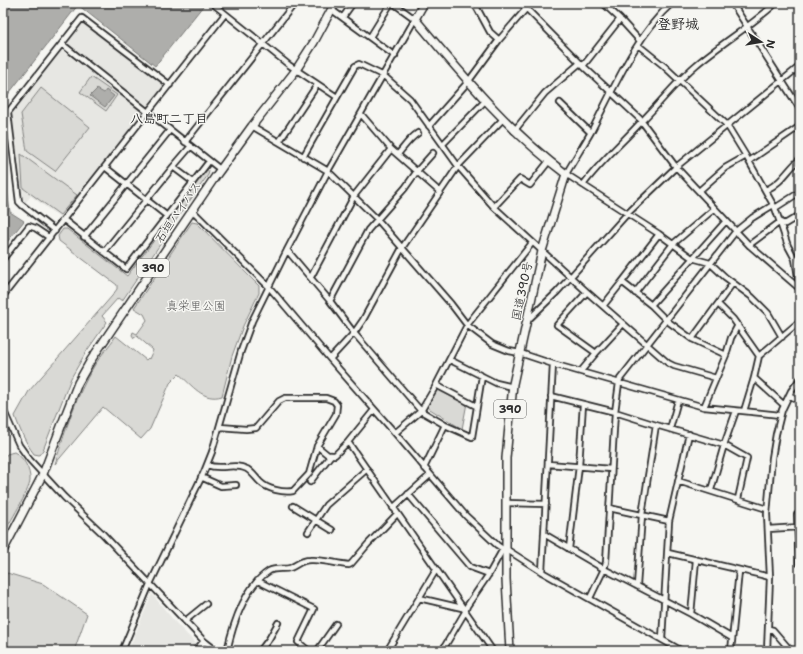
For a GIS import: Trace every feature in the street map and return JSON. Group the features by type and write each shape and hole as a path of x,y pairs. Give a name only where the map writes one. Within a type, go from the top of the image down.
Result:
{"highway":[{"name":"石垣バイパス","path":"3,551 43,474 64,416 78,383 91,360 220,170 296,70 314,42 335,3"},
{"path":"424,3 415,19 468,82 503,120 566,174"},
{"name":"国道390号","path":"510,651 505,549 506,458 512,387 542,251 566,174"}],"street":[{"path":"212,3 296,70 337,97"},
{"path":"185,142 295,3"},
{"path":"343,17 353,3"},
{"path":"122,651 150,584 207,465 220,427 241,351 252,321 328,171 384,76 415,19 392,3 370,37"},
{"path":"472,3 477,8 490,32 499,40"},
{"path":"521,3 642,121 676,167 749,245 800,288"},
{"path":"429,126 468,82 499,40 531,3"},
{"path":"603,3 620,19 639,43 727,125 774,206 795,259 800,288"},
{"path":"672,3 663,11 639,43 566,174 659,234 692,258 710,263 752,297 768,313 782,337"},
{"path":"732,3 800,109"},
{"path":"583,185 595,169 680,80 697,64 734,35 747,27 776,3"},
{"path":"332,10 394,56"},
{"path":"3,296 55,232 225,14"},
{"path":"55,232 19,202 8,114 9,111 82,18 170,85"},
{"path":"514,131 545,93 582,64 620,19"},
{"path":"62,44 220,170"},
{"path":"303,157 354,66 359,64 384,76 410,99 458,166 494,207 532,243 668,363 716,378"},
{"path":"528,320 571,277 627,214 676,167 800,66"},
{"path":"279,142 317,85"},
{"path":"443,144 485,101"},
{"path":"560,103 590,132"},
{"path":"361,114 391,149 440,192"},
{"path":"330,359 354,333 363,320 402,248 458,166 503,120"},
{"path":"252,126 328,171 377,219 451,304 467,325 492,344 509,351 678,400 704,406 780,415"},
{"path":"749,161 800,126"},
{"path":"84,237 170,130"},
{"path":"398,154 411,137 418,133"},
{"path":"104,252 173,166 191,146"},
{"path":"311,277 354,196 391,149"},
{"path":"330,301 368,230 433,154"},
{"path":"699,191 725,168 746,156"},
{"path":"766,190 784,177 800,159"},
{"path":"494,207 520,179 530,185 549,161"},
{"path":"64,220 126,269 207,164"},
{"path":"173,166 193,182"},
{"path":"105,167 167,216"},
{"path":"590,598 604,569 610,508 615,412 619,383 625,373 736,231 752,218 800,192"},
{"path":"635,292 673,244 714,208"},
{"path":"193,211 269,286 466,516 497,545 682,651"},
{"path":"780,222 785,224 800,215"},
{"path":"651,305 726,221"},
{"path":"749,245 780,222"},
{"path":"3,259 29,226 36,228 50,238"},
{"path":"603,306 659,234"},
{"path":"395,433 421,411 450,360 467,325 532,243"},
{"path":"287,250 311,277 354,333 421,411 445,425 472,437 482,376"},
{"path":"622,282 651,305 666,320 692,339 726,355"},
{"path":"692,339 733,283"},
{"path":"587,292 557,325 596,353"},
{"path":"718,304 738,325 759,356"},
{"path":"744,411 759,356 800,321"},
{"path":"581,372 596,353 623,324"},
{"path":"704,406 726,355 731,338 738,325"},
{"path":"450,360 496,383 512,387"},
{"path":"542,572 553,364"},
{"path":"754,378 784,406"},
{"path":"768,651 770,577 767,508 772,458 780,415 789,395 800,379"},
{"path":"436,385 476,406"},
{"path":"789,395 796,399 800,404"},
{"path":"551,396 615,412 724,444 747,458 738,499"},
{"path":"207,465 218,468 230,466 245,468 252,472 263,485 286,492 293,492 309,474 317,446 323,432 336,414 337,405 330,399 281,399 256,428 246,430 220,427"},
{"path":"670,429 678,400"},
{"path":"570,549 579,466 583,404"},
{"path":"3,409 19,445 29,459 204,642 217,651"},
{"path":"317,446 326,454 335,455 348,442 374,410"},
{"path":"711,490 724,444 736,410"},
{"path":"424,468 445,425"},
{"path":"637,586 642,515 656,425"},
{"path":"662,639 669,521 689,434"},
{"path":"348,442 493,651"},
{"path":"310,482 331,455"},
{"path":"548,464 611,469"},
{"path":"308,532 326,505 366,469"},
{"path":"393,508 430,475"},
{"path":"201,477 221,486 236,486"},
{"path":"678,481 767,508"},
{"path":"408,494 470,567 489,574"},
{"path":"506,503 546,504"},
{"path":"293,506 332,530"},
{"path":"610,508 669,521"},
{"path":"227,651 231,634 248,592 270,571 276,568 290,568 299,562 309,560 333,561 349,565 397,514"},
{"path":"797,515 799,527 800,562"},
{"path":"768,529 799,527"},
{"path":"544,534 604,569 691,614 732,638"},
{"path":"442,651 464,610 505,549"},
{"path":"668,553 739,571 770,577"},
{"path":"691,614 696,560"},
{"path":"388,651 436,570"},
{"path":"731,651 739,571"},
{"path":"258,581 314,609 298,642 309,651"},
{"path":"419,598 464,610"},
{"path":"185,621 206,604"},
{"path":"260,651 278,623"},
{"path":"317,651 336,624"},
{"path":"769,629 773,630 791,651"},
{"path":"196,651 204,642"}],"shaded area":[{"path":"3,3 199,3 203,6 155,66 78,5 3,101"},
{"path":"82,20 165,84 148,106 65,43"},
{"path":"60,49 142,110 143,115 61,219 31,196 25,203 23,199 11,110"},
{"path":"97,89 104,93 106,90 114,96 105,107 90,96"},
{"path":"3,159 10,212 24,221 3,247"},
{"path":"152,594 175,622 203,651 128,651"}],"green space":[{"path":"91,77 117,95 106,111 80,92"},
{"path":"41,88 90,127 55,171 27,151 21,114"},
{"path":"21,154 77,195 60,215 23,188"},
{"path":"207,169 209,172 208,175 169,230 164,225"},
{"name":"真栄里公園","path":"192,222 197,223 259,286 259,293 243,326 232,356 222,396 209,397 203,395 179,374 170,383 150,429 141,439 103,407 55,464 76,401 94,366 116,336 146,360 148,358 149,359 153,350 137,336 134,338 132,335 133,332 137,334 147,320 144,314 134,308"},
{"path":"63,229 67,229 127,276 162,230 167,234 122,301 118,298 102,316 107,322 86,352 71,378 43,450 39,455 34,454 28,445 15,416 29,391 117,289 117,285 59,241 58,236"},
{"path":"437,387 467,403 462,429 425,406"},
{"path":"14,452 26,464 30,481 23,500 3,534 3,459 7,454"},
{"path":"7,573 43,584 87,614 74,651 3,651 3,581"}],"district":[{"name":"登野城","path":"678,24"},
{"name":"八島町二丁目","path":"169,118"}]}
